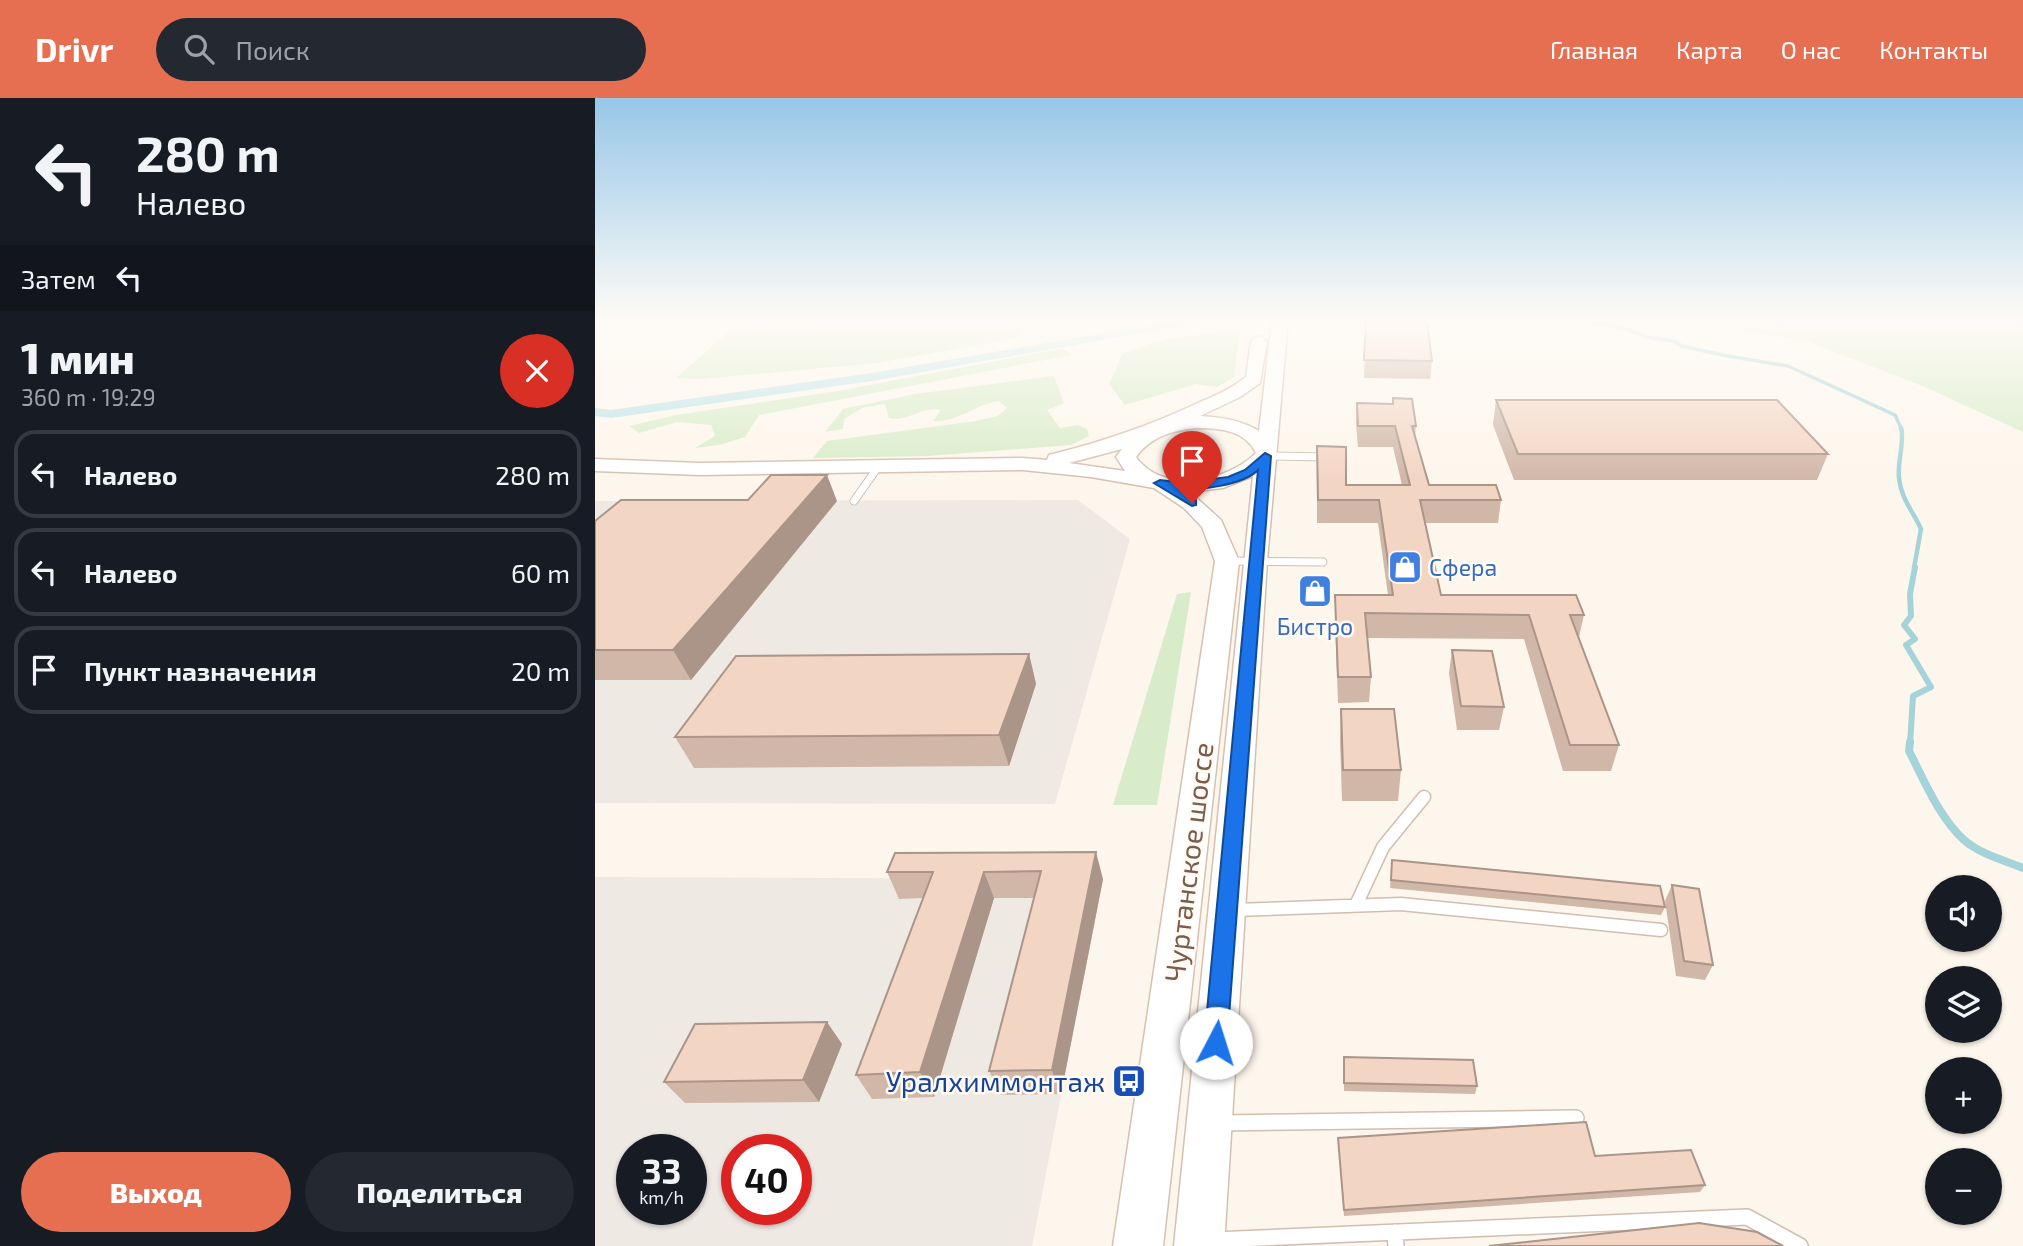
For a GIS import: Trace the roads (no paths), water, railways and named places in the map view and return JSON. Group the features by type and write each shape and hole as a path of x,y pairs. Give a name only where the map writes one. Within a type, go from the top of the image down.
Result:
{"street":[{"name":"Чуртанское шоссе","path":"1023,464 1077,456 1158,429 1241,390 1254,379 1256,374"},
{"name":"Чуртанское шоссе","path":"1138,1246 1204,910 1241,561 1265,454 1270,374"},
{"path":"595,465 700,469 1023,464 1091,471 1160,483 1184,486 1231,480 1249,472 1265,454 1262,442 1253,433 1238,427 1198,422 1158,429 1141,437 1130,447 1126,457 1130,468 1142,477 1160,483 1192,503 1241,561"},
{"name":"Чуртанское шоссе","path":"1199,1244 1209,1123 1204,910"}],"lane":[{"path":"1265,454 1328,457"},
{"path":"854,500 878,467"},
{"path":"1241,561 1323,562"},
{"path":"1356,905 1383,847 1425,797"},
{"path":"1204,910 1401,904 1661,930"},
{"path":"1209,1123 1576,1118"},
{"path":"1199,1244 1395,1239 1747,1217 1800,1246"}],"waterway":[{"path":"595,412 611,414 697,403 892,374"},
{"path":"1805,374 1895,415 1902,430"},
{"path":"1901,428 1900,485 1921,529 1914,568"},
{"path":"1910,744 1913,696 1931,687 1906,645 1915,639 1904,625 1911,616 1910,594 1915,567"},
{"path":"1910,742 1909,751 1926,786 1955,831 1977,849 2023,868"}],"place":[{"name":"Сфера","path":"1405,567"},
{"name":"Бистро","path":"1315,591"},
{"name":"Уралхиммонтаж","path":"1129,1081"}]}
